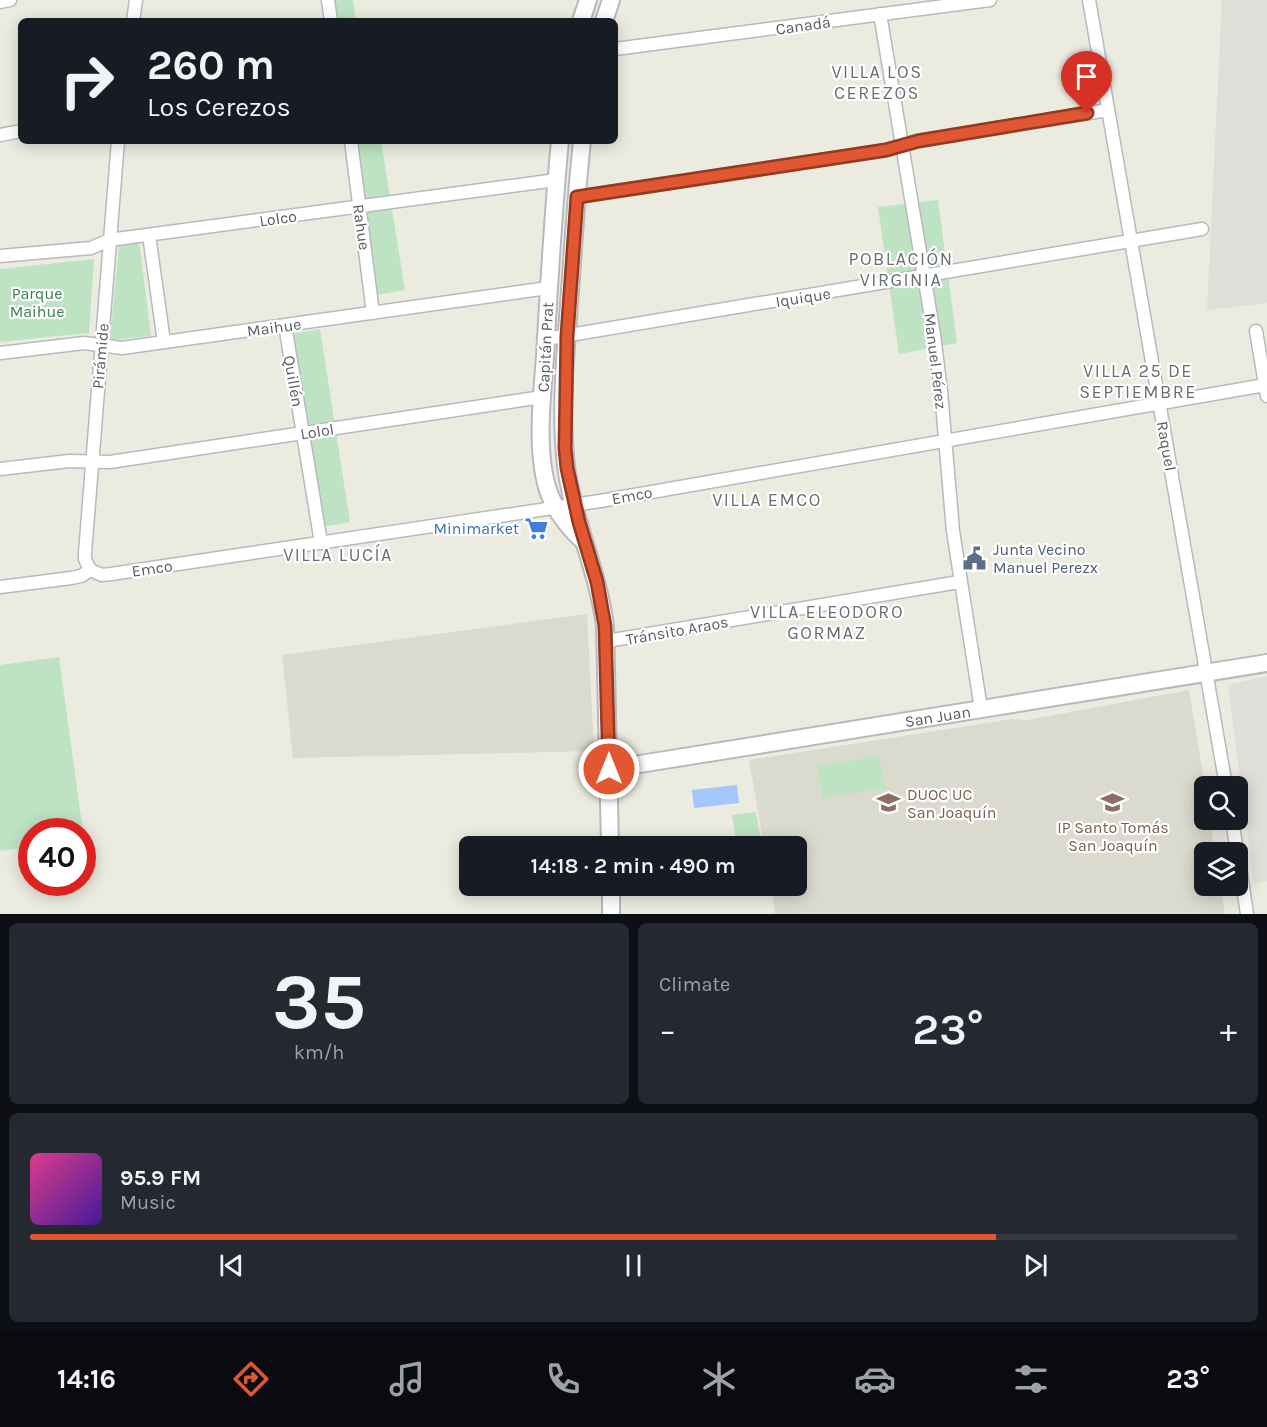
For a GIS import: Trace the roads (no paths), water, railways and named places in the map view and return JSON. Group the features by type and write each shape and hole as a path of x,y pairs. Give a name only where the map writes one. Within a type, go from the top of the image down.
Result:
{"street":[{"path":"0,2 10,0"},
{"path":"133,18 136,0"},
{"path":"328,0 331,18"},
{"path":"582,18 588,0"},
{"path":"605,18 611,0"},
{"name":"Canadá","path":"618,49 990,0"},
{"name":"Raquel","path":"1089,0 1224,776"},
{"name":"Manuel Pérez","path":"880,14 937,356 959,582 981,709"},
{"path":"577,197 886,150 918,141 1108,110"},
{"path":"0,135 18,132"},
{"name":"Pirámide","path":"90,570 84,559 118,144"},
{"name":"Rahue","path":"351,144 373,313"},
{"name":"Capitán Prat","path":"560,144 542,397 543,468 555,507 570,530 583,541"},
{"name":"Capitán Prat","path":"582,144 567,336 565,448 567,468 583,541 600,596 607,642 610,836"},
{"name":"Lolco","path":"0,256 91,248 110,240 556,180"},
{"name":"Iquique","path":"546,339 1202,230"},
{"path":"149,235 164,342"},
{"name":"Maihue","path":"0,353 84,343 120,348 548,288"},
{"name":"Quillén","path":"285,325 321,543"},
{"name":"Emco","path":"0,586 70,578 81,576 90,570 102,575 111,574 575,504 1160,404 1266,391 1256,331"},
{"name":"Lolol","path":"0,469 69,461 110,462 542,397"},
{"name":"Tránsito Araos","path":"607,642 959,582"},
{"name":"San Juan","path":"609,769 1267,663"},
{"path":"611,896 611,914"},
{"path":"1245,896 1248,914"}],"water":[{"path":"737,785 739,803 694,808 692,790"}],"place":[{"name":"Minimarket","path":"537,528"},
{"name":"Junta Vecino Manuel Perezx","path":"975,558"},
{"name":"IP Santo Tomás San Joaquín","path":"1113,802"},
{"name":"DUOC UC San Joaquín","path":"889,803"}],"district":[{"name":"VILLA LOS CEREZOS","path":"877,82"},
{"name":"POBLACIÓN VIRGINIA","path":"901,269"},
{"name":"VILLA 25 DE SEPTIEMBRE","path":"1138,382"},
{"name":"VILLA EMCO","path":"767,500"},
{"name":"VILLA LUCÍA","path":"338,555"},
{"name":"VILLA ELEODORO GORMAZ","path":"827,622"}],"park label":[{"name":"Parque Maihue","path":"37,302"}]}
